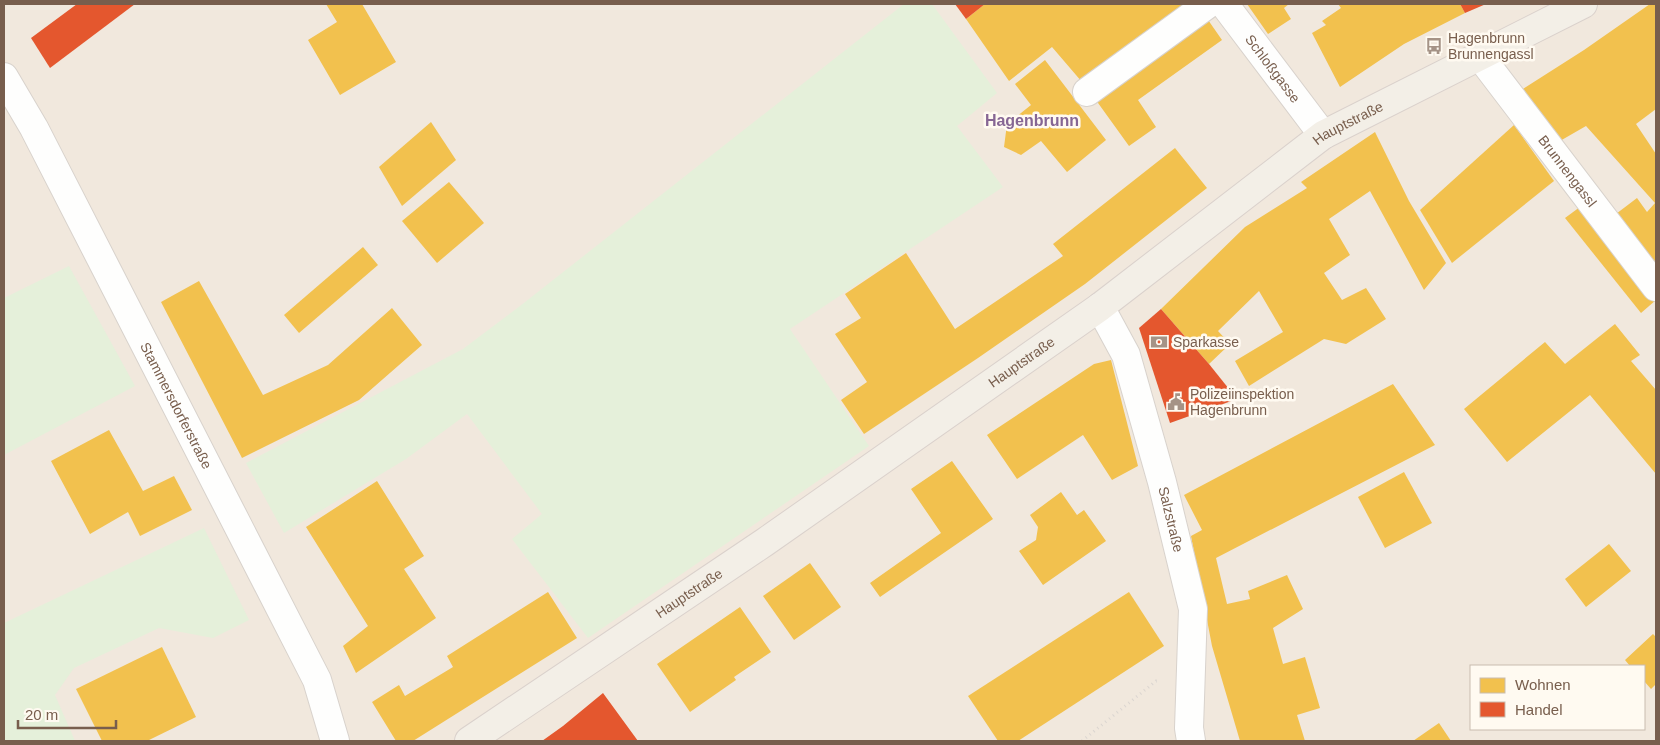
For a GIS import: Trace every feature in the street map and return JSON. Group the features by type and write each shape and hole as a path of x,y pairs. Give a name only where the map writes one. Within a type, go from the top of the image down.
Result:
{"main road":[{"name":"Hauptstraße","path":"469,741 757,547 1100,307 1323,135 1479,55 1584,4"}],"street":[{"path":"1087,92 1208,4"},
{"name":"Schloßgasse","path":"1224,4 1323,135"},
{"name":"Brunnengassl","path":"1479,55 1656,287"},
{"name":"Stammersdorferstraße","path":"4,77 38,137 317,680 335,741"},
{"name":"Salzstraße","path":"1100,307 1126,355 1179,546 1193,609 1189,728 1191,741"}],"path":[{"path":"1082,741 1156,681 1190,674"}],"shaded area":[{"path":"4,4 1656,4 1656,741 4,741"}],"green space":[{"path":"904,4 932,4 997,93 957,126 1003,187 790,329 869,446 588,638 512,539 542,514 467,414 406,459 284,533 246,463 463,349"},
{"path":"69,266 135,386 4,455 4,298"},
{"path":"204,528 249,620 213,638 159,628 74,668 55,695 75,741 4,741 4,623"}],"building: Wohnen":[{"path":"326,4 362,4 396,62 340,95 308,40 337,22"},
{"path":"985,4 1185,4 1082,82 1052,47 1009,81 966,19"},
{"path":"1247,4 1289,4 1284,8 1291,19 1268,34"},
{"path":"1338,4 1460,4 1465,13 1404,44 1340,87 1312,33 1326,25 1322,21 1341,8"},
{"path":"1650,4 1656,4 1656,109 1636,124 1656,154 1656,265 1612,217 1637,198 1647,212 1655,203 1586,126 1553,145 1515,94 1584,50"},
{"path":"1206,17 1222,40 1138,100 1156,127 1129,146 1093,96"},
{"path":"1045,60 1106,140 1067,172 1041,141 1021,155 1004,147 1007,124 1031,105 1015,84"},
{"path":"431,122 456,160 402,206 379,167"},
{"path":"1514,125 1554,181 1452,263 1420,210"},
{"path":"1375,132 1409,201 1446,263 1424,290 1370,191 1329,219 1350,255 1324,273 1342,300 1366,288 1386,319 1346,344 1324,339 1249,386 1235,361 1283,332 1259,291 1218,331 1230,344 1209,364 1161,309 1245,227 1307,188 1301,182"},
{"path":"1175,148 1207,188 1085,284 864,434 841,400 867,382 835,334 861,318 845,294 906,253 955,329 1063,256 1053,244"},
{"path":"449,182 484,223 437,263 402,221"},
{"path":"1584,204 1656,300 1641,313 1565,218"},
{"path":"363,247 378,265 299,333 284,315"},
{"path":"199,281 263,395 328,365 392,308 422,345 359,400 242,458 161,302"},
{"path":"1615,324 1640,355 1631,361 1656,390 1656,474 1590,395 1507,462 1464,409 1545,342 1565,364"},
{"path":"1111,360 1138,466 1112,480 1083,435 1017,479 987,435 1094,364"},
{"path":"1393,384 1435,445 1216,558 1227,604 1250,599 1248,591 1287,575 1303,609 1273,628 1283,664 1305,657 1320,708 1297,715 1305,741 1240,741 1212,646 1191,536 1202,530 1184,495"},
{"path":"109,430 143,491 174,476 192,510 140,536 128,512 90,534 51,461"},
{"path":"952,461 993,519 880,597 870,583 941,533 911,489"},
{"path":"1404,472 1432,523 1385,548 1358,497"},
{"path":"377,481 424,556 404,569 436,618 356,673 343,646 368,626 306,527"},
{"path":"1061,492 1077,515 1084,510 1106,541 1043,585 1019,551 1036,540 1038,527 1030,515"},
{"path":"1609,544 1631,571 1586,607 1565,579"},
{"path":"810,563 841,607 794,640 763,596"},
{"path":"548,592 577,638 413,741 396,741 372,702 399,685 405,696 453,667 447,656"},
{"path":"1129,592 1164,646 1018,741 998,741 968,696"},
{"path":"740,607 771,652 734,677 736,680 690,712 657,664"},
{"path":"1653,634 1656,637 1656,684 1651,689 1645,682 1645,665 1629,665 1625,660"},
{"path":"162,647 196,717 147,741 102,741 76,689"},
{"path":"1439,723 1451,741 1413,741"}],"building: Handel":[{"path":"77,4 135,4 50,68 31,38"},
{"path":"955,4 985,4 966,19"},
{"path":"1460,4 1486,4 1465,13"},
{"path":"1161,309 1237,399 1170,423 1139,328"},
{"path":"603,693 638,741 542,741 563,726"}],"place":[{"name":"Hagenbrunn Brunnengassl","path":"1434,46"},
{"name":"Sparkasse","path":"1159,342"},
{"name":"Polizeiinspektion Hagenbrunn","path":"1176,402"}],"district":[{"name":"Hagenbrunn","path":"1032,120"}]}
